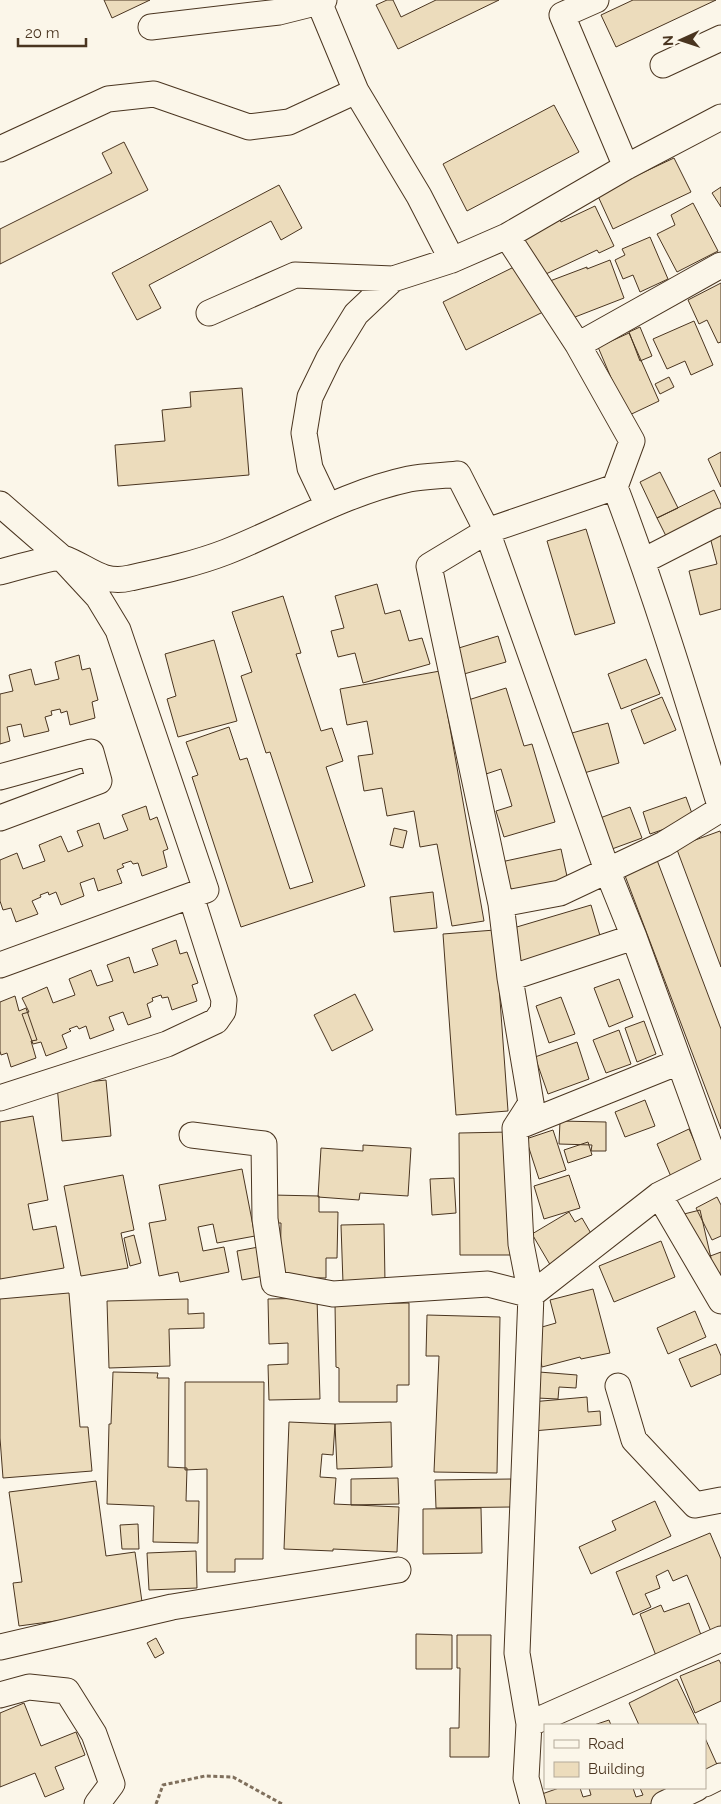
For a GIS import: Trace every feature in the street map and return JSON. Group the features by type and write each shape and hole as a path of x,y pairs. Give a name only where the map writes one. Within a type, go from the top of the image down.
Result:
{"street":[{"path":"596,0 559,8 626,167"},
{"path":"151,27 270,6 322,1 356,91 419,196 452,260"},
{"path":"663,65 721,38"},
{"path":"0,149 108,99 154,94 249,127 289,122 356,91"},
{"path":"209,313 295,275 393,279 452,260 507,236 626,167 720,119"},
{"path":"501,904 560,893 664,844 721,809 643,561 615,487 632,441 578,345 507,236"},
{"path":"578,345 721,265"},
{"path":"328,506 310,468 304,433 310,397 329,358 356,314 393,279"},
{"path":"0,572 61,557 105,579 128,579 180,567 224,553 328,506 367,491 410,479 458,474 487,532 607,870 719,1165 659,1195 531,1295"},
{"path":"533,1804 526,1778 529,1724 517,1653 531,1295 521,1244 515,1128 531,1103 510,978 501,904 430,566 487,532 615,487"},
{"path":"0,504 61,557 98,597 118,630 206,890 0,965"},
{"path":"643,561 721,521"},
{"path":"0,778 91,752 100,781 0,818"},
{"path":"0,1098 167,1044 216,1022 223,1011 224,1000 191,896"},
{"path":"510,978 634,937"},
{"path":"515,1128 679,1062"},
{"path":"192,1135 264,1144 265,1219 274,1283 333,1294 488,1284 531,1295"},
{"path":"659,1195 721,1301"},
{"path":"618,1386 634,1440 695,1504 721,1500"},
{"path":"0,1647 172,1607 398,1570"},
{"path":"529,1724 721,1639"},
{"path":"0,1695 29,1687 67,1691 94,1734 112,1784 97,1804"},
{"path":"706,1784 721,1776"},
{"path":"664,1804 696,1789"}],"path":[{"path":"156,1804 163,1785 205,1776 233,1777 282,1804"}],"building":[{"path":"104,0 150,0 112,18"},
{"path":"387,0 393,0 401,17 436,0 499,0 398,49 376,5"},
{"path":"633,0 716,0 616,47 601,15"},
{"path":"554,105 579,152 467,211 443,164"},
{"path":"124,142 148,190 0,264 0,229 112,173 102,153"},
{"path":"674,158 691,192 613,229 597,194"},
{"path":"279,185 302,228 281,240 271,221 149,285 161,308 137,320 112,273"},
{"path":"721,187 721,207 712,193"},
{"path":"693,203 718,251 677,272 657,234 675,225 671,215"},
{"path":"595,206 614,246 599,253 597,250 531,281 513,242"},
{"path":"650,237 668,279 640,292 633,275 623,279 615,260 625,255 622,249"},
{"path":"610,260 624,298 557,324 542,284"},
{"path":"520,264 543,312 466,350 443,302"},
{"path":"721,283 721,342 718,343 707,320 699,324 688,300"},
{"path":"694,321 713,365 691,375 685,361 667,369 653,339"},
{"path":"640,327 652,356 640,361 629,332"},
{"path":"629,333 659,401 619,420 603,384 612,380 598,347"},
{"path":"669,377 674,387 660,394 655,384"},
{"path":"242,388 249,475 118,486 115,445 165,441 162,410 191,407 190,392"},
{"path":"721,452 721,487 708,459"},
{"path":"660,472 678,508 657,518 640,482"},
{"path":"714,490 721,509 666,536 657,518"},
{"path":"586,529 615,623 575,635 547,541"},
{"path":"721,534 721,609 700,615 689,571 717,564 710,537"},
{"path":"377,584 385,614 400,610 409,641 422,638 430,664 363,683 355,653 338,657 331,631 344,628 335,596"},
{"path":"283,596 301,653 296,654 321,731 332,728 343,761 326,767 365,886 241,927 192,777 198,775 186,742 229,727 240,760 247,758 290,889 313,882 270,752 266,753 241,676 252,672 232,612"},
{"path":"498,636 506,662 457,676 449,651"},
{"path":"214,640 237,721 178,737 167,699 176,696 165,654"},
{"path":"79,655 82,670 90,668 98,700 92,702 95,718 70,725 67,711 61,713 60,709 51,711 52,715 45,717 49,731 24,737 21,724 7,727 10,741 0,744 0,694 13,691 9,675 31,669 35,685 59,679 55,662"},
{"path":"646,659 660,694 621,709 608,674"},
{"path":"440,671 484,921 452,926 437,844 420,847 414,811 387,816 382,788 364,791 358,756 373,754 367,721 347,725 340,689"},
{"path":"506,688 524,746 532,744 555,822 504,837 496,811 512,806 501,769 486,774 462,702"},
{"path":"662,697 676,730 644,744 631,710"},
{"path":"608,723 619,763 584,773 572,733"},
{"path":"686,797 694,819 650,834 643,812"},
{"path":"146,806 150,820 157,817 168,849 163,851 167,867 142,876 138,863 133,864 131,861 122,864 124,867 117,870 122,883 98,891 94,878 80,883 84,896 61,905 56,892 49,895 48,892 32,901 38,914 16,922 11,908 3,910 0,901 0,860 17,853 23,869 45,861 39,845 61,836 68,852 83,846 77,831 99,823 104,839 128,830 122,815"},
{"path":"630,807 642,838 612,849 600,818"},
{"path":"394,828 407,831 403,848 390,845"},
{"path":"720,831 721,834 721,967 676,847"},
{"path":"561,849 568,881 508,893 501,862"},
{"path":"657,860 721,1029 721,1129 624,873"},
{"path":"433,892 437,928 394,932 390,897"},
{"path":"591,905 606,956 525,980 510,929"},
{"path":"495,930 508,1111 456,1115 443,934"},
{"path":"176,940 180,954 187,952 198,983 192,985 197,1001 172,1010 168,997 162,998 161,995 152,998 153,1001 147,1004 151,1017 128,1025 123,1012 109,1017 114,1030 90,1039 86,1026 79,1029 77,1026 69,1029 71,1031 62,1035 67,1048 46,1056 41,1042 33,1044 22,1014 29,1012 22,998 47,987 53,1003 75,995 69,979 91,970 97,986 113,981 107,965 129,957 134,973 158,965 152,949"},
{"path":"619,979 633,1017 609,1027 594,988"},
{"path":"355,994 373,1030 332,1051 314,1015"},
{"path":"15,996 19,1011 26,1008 37,1040 31,1041 36,1058 11,1067 7,1053 1,1055 0,1051 0,1002"},
{"path":"561,997 575,1034 549,1043 536,1006"},
{"path":"644,1021 656,1054 637,1062 625,1028"},
{"path":"619,1030 631,1064 606,1073 593,1040"},
{"path":"577,1042 589,1079 548,1094 535,1057"},
{"path":"106,1080 111,1136 62,1141 57,1085"},
{"path":"645,1100 655,1126 625,1137 615,1112"},
{"path":"33,1116 48,1200 28,1204 33,1230 56,1226 64,1268 0,1279 0,1122"},
{"path":"560,1121 606,1122 606,1151 591,1151 592,1145 559,1144"},
{"path":"689,1129 705,1165 672,1179 657,1144"},
{"path":"553,1130 566,1170 539,1179 526,1139"},
{"path":"510,1132 511,1255 460,1255 459,1133"},
{"path":"588,1142 592,1155 568,1163 564,1150"},
{"path":"363,1145 411,1148 408,1196 360,1193 359,1200 318,1197 321,1148 363,1151"},
{"path":"242,1169 255,1236 217,1243 213,1224 198,1227 203,1251 224,1247 229,1272 180,1282 178,1272 159,1276 149,1223 166,1220 159,1185"},
{"path":"123,1175 134,1230 121,1233 128,1268 81,1276 64,1186"},
{"path":"569,1175 580,1208 544,1219 534,1186"},
{"path":"454,1178 456,1213 432,1215 430,1179"},
{"path":"272,1195 319,1196 319,1212 338,1212 337,1258 326,1258 326,1278 280,1277 281,1223 271,1223"},
{"path":"717,1197 721,1205 721,1236 712,1240 696,1208"},
{"path":"700,1210 711,1258 687,1263 676,1216"},
{"path":"569,1212 575,1222 582,1218 596,1242 552,1268 532,1234"},
{"path":"384,1224 385,1282 343,1283 341,1225"},
{"path":"134,1235 141,1263 130,1266 124,1238"},
{"path":"661,1241 675,1277 614,1302 599,1266"},
{"path":"264,1246 269,1275 242,1280 237,1251"},
{"path":"721,1252 721,1298 705,1258"},
{"path":"593,1289 610,1353 581,1359 580,1357 542,1367 535,1329 556,1323 550,1300"},
{"path":"69,1293 80,1427 88,1427 92,1471 3,1478 0,1438 0,1299"},
{"path":"317,1298 320,1399 269,1400 268,1365 288,1364 288,1343 269,1344 268,1299"},
{"path":"188,1299 188,1314 204,1313 204,1328 169,1329 170,1366 109,1368 107,1301"},
{"path":"409,1303 409,1385 397,1385 397,1402 339,1402 339,1368 336,1367 335,1304"},
{"path":"695,1311 706,1337 668,1354 657,1328"},
{"path":"427,1315 500,1317 497,1473 434,1472 439,1356 426,1356"},
{"path":"716,1344 721,1356 721,1374 691,1387 679,1359"},
{"path":"113,1372 158,1373 157,1378 169,1378 168,1467 187,1468 186,1501 199,1501 198,1543 153,1542 154,1506 107,1504 109,1424 111,1424"},
{"path":"539,1372 577,1375 576,1388 559,1387 558,1399 537,1398"},
{"path":"185,1382 264,1382 263,1559 235,1559 235,1572 207,1572 207,1469 185,1470"},
{"path":"587,1397 588,1412 600,1411 601,1425 533,1431 531,1402"},
{"path":"289,1422 335,1424 333,1455 322,1454 320,1477 336,1478 334,1504 399,1507 397,1552 284,1549"},
{"path":"391,1422 392,1467 337,1469 335,1424"},
{"path":"398,1478 399,1504 351,1505 351,1479"},
{"path":"511,1479 511,1507 436,1508 435,1480"},
{"path":"96,1481 106,1556 135,1552 143,1609 19,1626 13,1583 22,1582 9,1492"},
{"path":"655,1501 671,1536 591,1574 579,1547 616,1530 612,1521"},
{"path":"481,1508 482,1553 423,1554 423,1509"},
{"path":"138,1524 139,1549 122,1549 120,1525"},
{"path":"710,1533 721,1559 721,1633 713,1636 687,1575 673,1581 668,1570 656,1576 660,1588 645,1594 651,1607 633,1615 616,1572"},
{"path":"196,1551 197,1588 149,1590 147,1553"},
{"path":"689,1603 704,1643 658,1661 640,1614 661,1605 664,1612"},
{"path":"416,1634 452,1635 452,1669 416,1669"},
{"path":"457,1635 491,1635 489,1757 450,1757 450,1728 459,1728 460,1668 457,1668"},
{"path":"156,1638 164,1653 155,1658 147,1643"},
{"path":"719,1660 721,1664 721,1701 695,1713 680,1676"},
{"path":"677,1679 699,1724 639,1724 629,1703"},
{"path":"24,1703 41,1746 76,1732 85,1755 55,1767 64,1789 45,1797 35,1773 0,1787 0,1713"},
{"path":"609,1720 611,1724 597,1724"},
{"path":"706,1740 719,1769 706,1776"},
{"path":"556,1789 580,1789 583,1797 591,1795 589,1789 633,1789 636,1797 643,1795 640,1789 665,1789 670,1804 542,1804 539,1795"}]}
